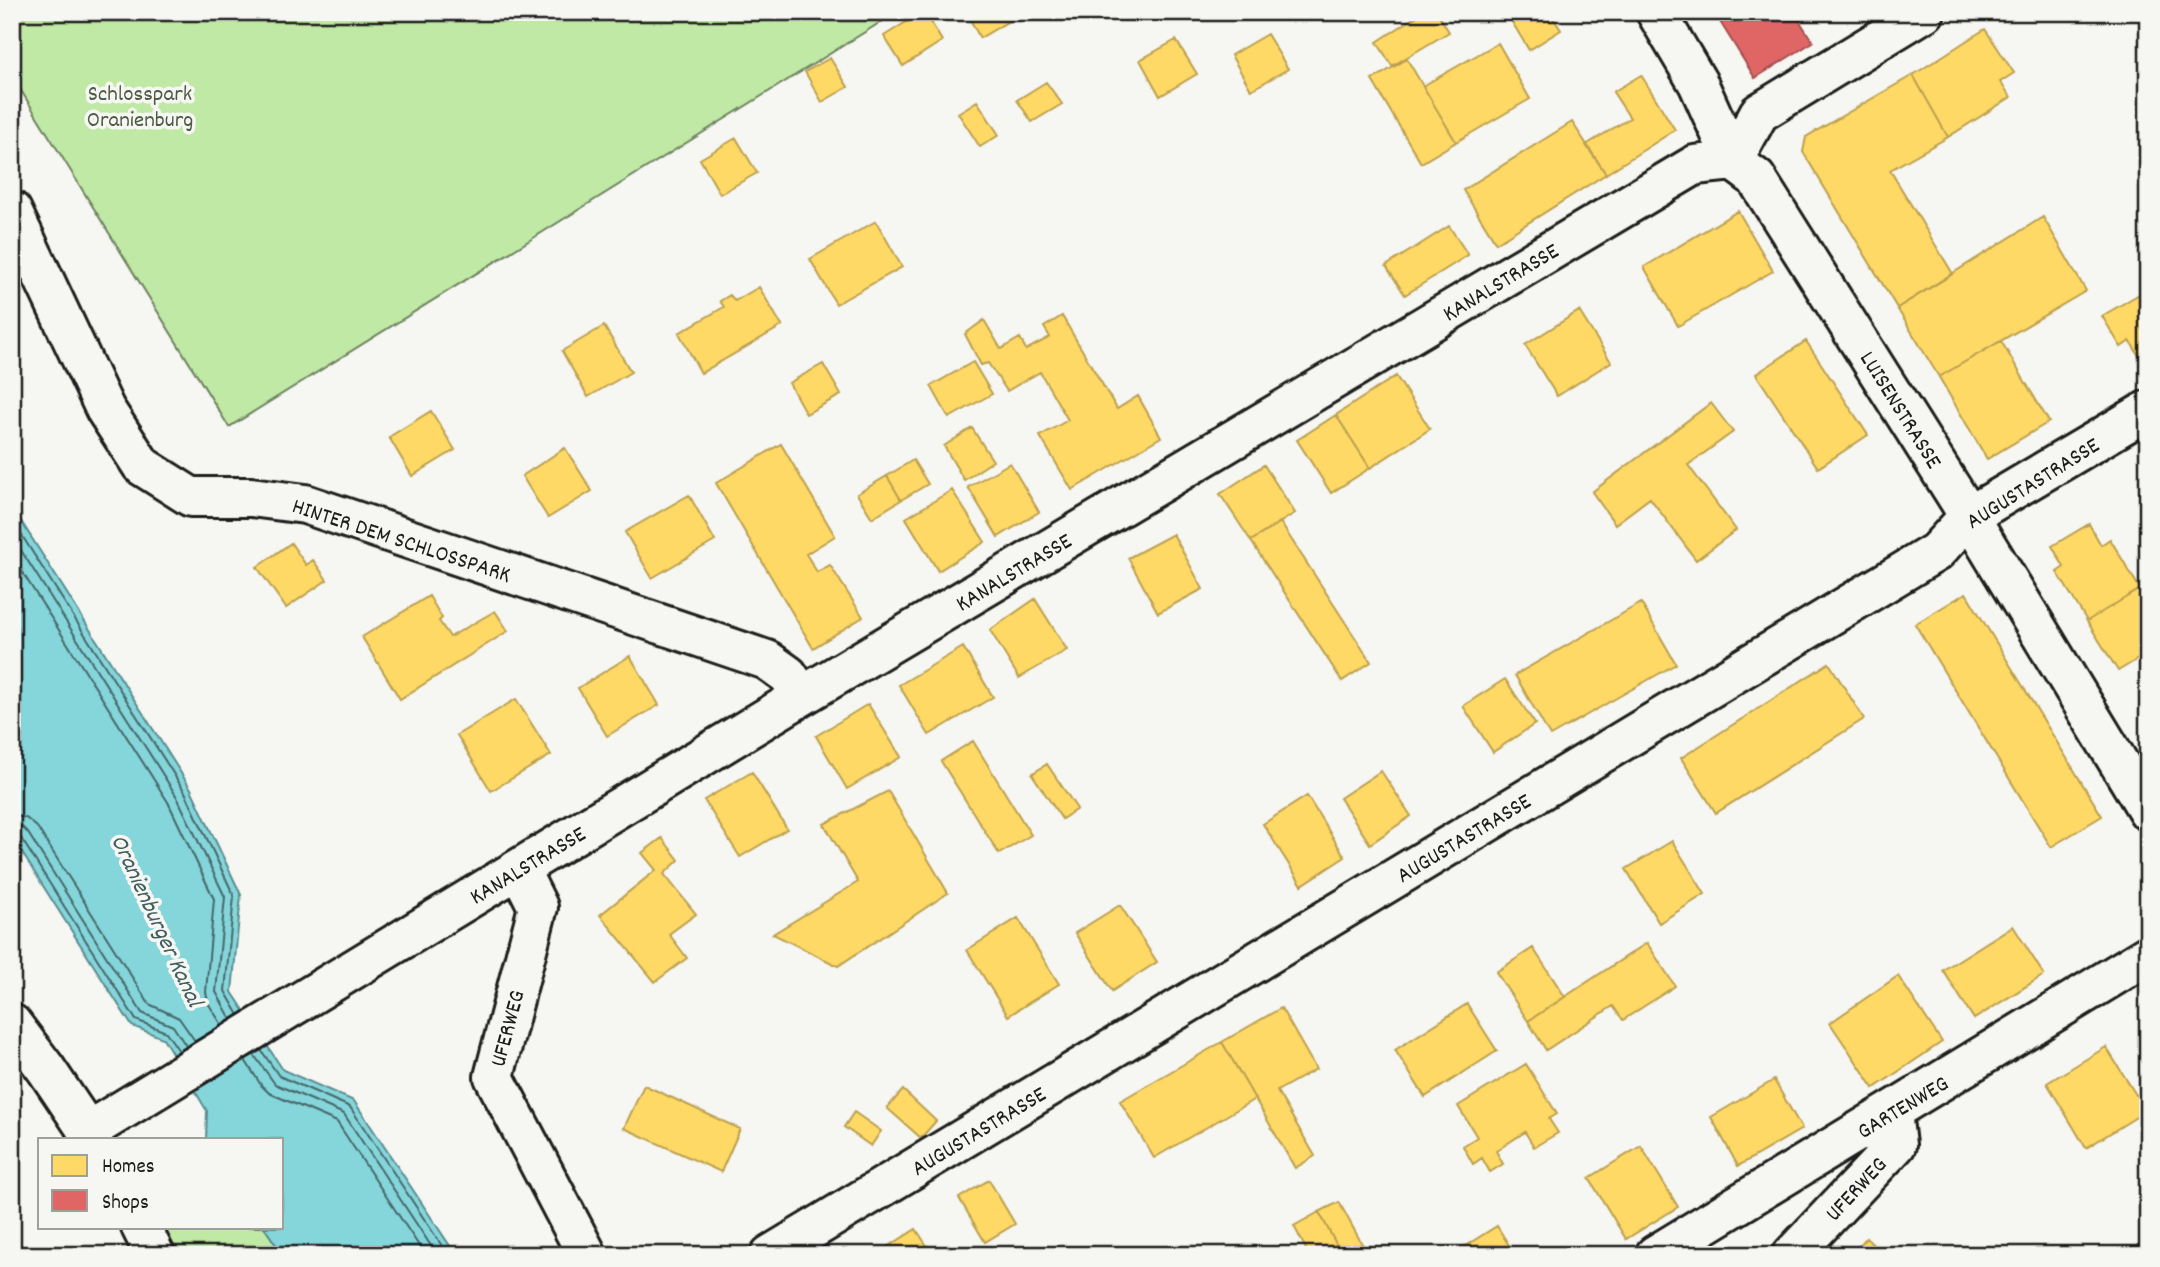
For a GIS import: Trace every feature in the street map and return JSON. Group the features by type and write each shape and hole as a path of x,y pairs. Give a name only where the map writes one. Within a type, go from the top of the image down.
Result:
{"street":[{"name":"LUISENSTRASSE","path":"1656,12 1698,83 1732,162 1756,178 1969,516 2148,811"},
{"path":"1732,162 1759,113 1925,12"},
{"name":"KANALSTRASSE","path":"90,1135 174,1079 802,696 1695,165 1732,162"},
{"name":"HINTER DEM SCHLOSSPARK","path":"12,211 105,409 142,466 191,497 251,497 305,505 766,660 788,675 802,696"},
{"name":"AUGUSTASTRASSE","path":"771,1255 1936,552 1969,516 2148,410"},
{"name":"UFERWEG","path":"519,869 538,907 494,1077 587,1255"},
{"name":"GARTENWEG","path":"1655,1255 2148,955"},
{"path":"12,1024 90,1135"},
{"name":"UFERWEG","path":"1793,1255 1896,1145 1892,1112"},
{"path":"142,1228 155,1255"}],"green space":[{"name":"Schlosspark Oranienburg","path":"12,12 897,12 229,427 12,76"},
{"path":"121,1228 265,1228 283,1255 136,1255"}],"water":[{"name":"Oranienburger Kanal","path":"12,507 191,789 241,895 232,992 283,1070 354,1101 456,1255 283,1255 265,1228 284,1228 284,1138 206,1138 207,1111 163,1038 132,1026 12,837"}],"building: Homes":[{"path":"925,12 942,41 903,66 884,36"},
{"path":"966,12 1015,12 1017,16 980,38"},
{"path":"1423,12 1437,12 1449,32 1392,66 1377,42"},
{"path":"1506,12 1549,12 1561,30 1529,50"},
{"path":"1985,29 2014,73 2000,82 2011,97 1948,137 1913,75"},
{"path":"1267,34 1288,69 1251,90 1231,55"},
{"path":"1176,40 1197,74 1160,96 1140,60"},
{"path":"1498,43 1530,99 1456,142 1423,86"},
{"path":"830,58 848,87 822,102 805,72"},
{"path":"1407,59 1456,142 1421,163 1372,80"},
{"path":"1641,75 1675,130 1606,174 1586,145 1630,118 1613,92"},
{"path":"1913,75 1948,137 1890,170 1953,274 1897,308 1803,152 1806,137"},
{"path":"1046,82 1062,104 1032,122 1017,100"},
{"path":"977,101 999,135 980,147 958,113"},
{"path":"1572,122 1606,174 1496,243 1463,190"},
{"path":"736,138 757,173 720,194 700,159"},
{"path":"1738,211 1773,271 1678,326 1644,267"},
{"path":"2043,217 2086,291 1939,377 1897,308"},
{"path":"876,221 902,267 836,304 810,259"},
{"path":"1449,226 1468,255 1405,295 1386,266"},
{"path":"759,287 782,326 701,373 679,333 724,307 720,301 730,295 735,301"},
{"path":"2148,289 2147,369 2130,341 2121,347 2102,316"},
{"path":"1579,311 1611,362 1557,396 1525,345"},
{"path":"1062,316 1117,409 1138,396 1161,437 1072,490 1040,436 1068,420 1040,372 1007,391 988,363 981,365 965,334 984,320 1001,349 1020,338 1026,350 1050,337 1044,327"},
{"path":"604,326 631,372 588,397 562,351"},
{"path":"1806,341 1868,435 1818,468 1756,374"},
{"path":"2001,341 2049,422 1987,459 1939,377"},
{"path":"973,362 992,394 949,418 931,386"},
{"path":"823,364 841,395 806,414 789,383"},
{"path":"1396,376 1430,429 1370,468 1336,415"},
{"path":"1711,403 1733,432 1688,465 1736,530 1696,560 1650,498 1615,524 1592,492"},
{"path":"431,411 455,450 412,476 389,437"},
{"path":"1336,415 1370,468 1331,493 1297,440"},
{"path":"972,428 993,461 964,480 944,446"},
{"path":"781,444 835,536 806,554 817,572 830,565 863,617 813,648 716,483"},
{"path":"565,448 592,491 548,518 522,476"},
{"path":"913,460 928,484 901,500 887,476"},
{"path":"1010,463 1039,512 998,537 968,487"},
{"path":"1264,465 1295,513 1251,541 1220,494"},
{"path":"887,476 901,500 872,518 857,494"},
{"path":"952,490 985,542 938,571 906,518"},
{"path":"689,495 715,541 652,578 625,532"},
{"path":"1280,522 1371,662 1342,681 1251,541"},
{"path":"2089,524 2101,545 2110,539 2140,589 2087,621 2057,572 2064,567 2052,546"},
{"path":"1173,534 1203,589 1158,613 1128,558"},
{"path":"291,543 306,565 313,560 327,580 286,608 257,567"},
{"path":"2140,589 2148,602 2148,653 2118,671 2087,621"},
{"path":"1966,593 2102,816 2051,847 1915,624"},
{"path":"429,596 442,618 439,621 450,637 495,611 508,631 400,699 362,637"},
{"path":"1035,599 1067,650 1019,678 990,630"},
{"path":"1641,603 1676,664 1550,736 1515,675"},
{"path":"963,647 993,697 929,735 899,685"},
{"path":"630,656 659,705 607,736 578,688"},
{"path":"1829,663 1864,719 1716,813 1681,758"},
{"path":"1505,679 1535,724 1493,752 1463,706"},
{"path":"516,699 551,755 491,791 457,735"},
{"path":"868,704 901,757 847,789 816,736"},
{"path":"973,741 1031,835 999,854 941,761"},
{"path":"1047,764 1077,809 1062,819 1032,774"},
{"path":"1381,771 1411,816 1370,844 1340,798"},
{"path":"752,772 787,829 740,857 704,800"},
{"path":"888,791 948,893 838,966 773,934 858,882 824,824"},
{"path":"1307,796 1345,857 1302,885 1263,824"},
{"path":"662,838 679,860 664,874 696,914 669,934 687,958 655,982 600,915 656,870 642,853"},
{"path":"1672,841 1705,894 1659,923 1626,869"},
{"path":"1120,905 1157,962 1112,991 1075,933"},
{"path":"1018,918 1059,984 1008,1016 967,950"},
{"path":"2013,926 2044,975 1974,1019 1943,970"},
{"path":"1647,943 1675,986 1623,1020 1613,1006 1546,1050 1528,1021"},
{"path":"1533,948 1565,997 1528,1021 1496,972"},
{"path":"1898,976 1942,1042 1874,1088 1830,1023"},
{"path":"1467,1004 1497,1051 1425,1097 1395,1050"},
{"path":"1281,1008 1316,1069 1277,1091 1315,1156 1295,1168 1222,1042"},
{"path":"1222,1042 1255,1099 1154,1158 1120,1101"},
{"path":"2106,1047 2146,1111 2086,1148 2047,1083"},
{"path":"1526,1064 1557,1114 1549,1119 1558,1133 1534,1147 1525,1132 1496,1151 1503,1164 1490,1172 1482,1158 1473,1164 1463,1146 1477,1137 1458,1106"},
{"path":"1774,1080 1802,1129 1738,1166 1711,1117"},
{"path":"644,1085 740,1129 721,1172 624,1128"},
{"path":"903,1090 936,1121 921,1138 887,1108"},
{"path":"854,1112 881,1131 871,1146 844,1127"},
{"path":"1641,1146 1678,1207 1626,1239 1589,1178"},
{"path":"989,1180 1015,1224 985,1242 959,1198"},
{"path":"1339,1202 1368,1255 1342,1255 1319,1212"},
{"path":"1319,1212 1342,1255 1309,1255 1294,1226"},
{"path":"1497,1226 1515,1255 1451,1255"},
{"path":"916,1229 933,1255 877,1254"},
{"path":"1866,1238 1884,1255 1851,1255"}],"building: Shops":[{"path":"1714,12 1812,12 1799,20 1813,42 1755,78"}]}
